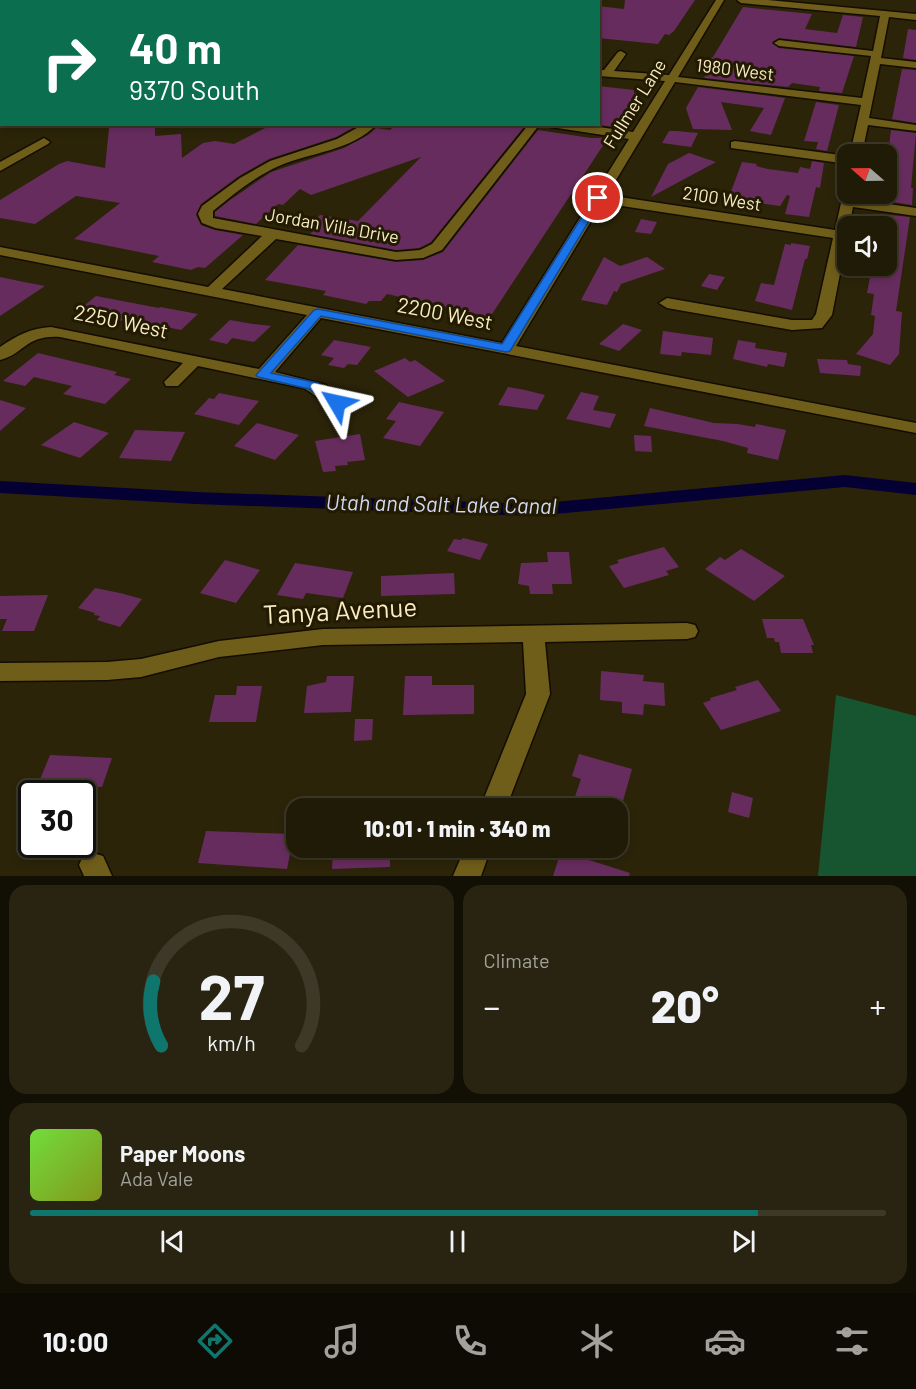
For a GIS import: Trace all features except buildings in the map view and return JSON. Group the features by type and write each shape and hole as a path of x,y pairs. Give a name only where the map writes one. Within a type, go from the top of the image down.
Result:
{"street":[{"name":"Fullmer Lane","path":"506,349 720,0"},
{"path":"741,0 916,17"},
{"path":"858,144 885,14"},
{"path":"779,44 876,57 916,65"},
{"path":"603,73 621,54"},
{"name":"1980 West","path":"603,73 867,102"},
{"path":"863,121 916,128"},
{"name":"Jordan Villa Drive","path":"370,126 342,143 284,159 254,173 207,209 205,214 207,220 215,224 396,256 414,256 431,251 534,126"},
{"path":"565,126 636,136"},
{"path":"0,167 44,142"},
{"path":"735,145 837,159"},
{"name":"2100 West","path":"598,198 837,235"},
{"path":"877,204 916,212"},
{"path":"211,292 273,234"},
{"path":"667,303 792,324 816,325 824,315 837,250"},
{"name":"2200 West","path":"0,251 916,428"},
{"path":"262,375 318,312"},
{"name":"2250 West","path":"0,355 24,337 38,332 60,332 314,386 337,403"},
{"path":"172,382 195,360"},
{"name":"Tanya Avenue","path":"0,672 107,671 141,668 219,649 323,636 687,631"},
{"path":"498,798 538,694 533,633"},
{"path":"467,876 474,858"}],"green space":[{"path":"836,695 916,716 916,876 818,876"}],"waterway":[{"name":"Utah and Salt Lake Canal","path":"0,487 196,498 533,510 845,481 916,489"}],"route":[{"path":"337,403 314,386 262,375 318,312 506,349 598,198"}]}
